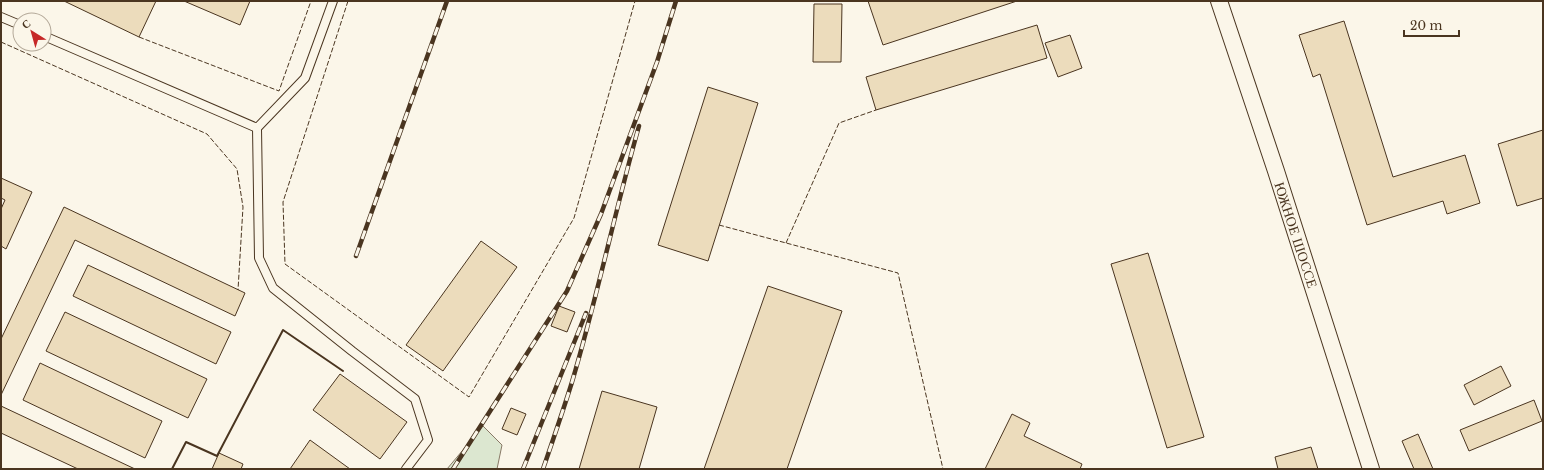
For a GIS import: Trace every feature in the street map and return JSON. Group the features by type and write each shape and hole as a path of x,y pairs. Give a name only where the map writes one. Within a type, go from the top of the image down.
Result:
{"street":[{"name":"ЮЖНОЕ ШОССЕ","path":"1219,1 1276,171 1371,469"}],"lane":[{"path":"333,1 305,78 257,128 259,258 273,288 414,399 428,440 406,469"},
{"path":"1,17 12,22"},
{"path":"52,39 257,128"}],"green space":[{"path":"483,426 502,445 497,469 447,469"}],"building":[{"path":"64,1 156,1 139,37"},
{"path":"184,1 250,1 240,25"},
{"path":"868,1 1017,1 883,45"},
{"path":"814,4 842,4 841,62 813,62"},
{"path":"1344,21 1393,177 1465,155 1480,203 1447,214 1443,201 1367,225 1320,74 1313,77 1299,35"},
{"path":"1037,25 1047,58 876,110 866,77"},
{"path":"1070,35 1082,68 1058,77 1045,43"},
{"path":"708,87 758,103 708,261 658,245"},
{"path":"1543,130 1543,198 1517,206 1498,144"},
{"path":"1,178 32,192 6,249 1,246 1,209 5,200 1,198"},
{"path":"64,207 245,293 235,316 75,240 1,395 1,339"},
{"path":"481,241 517,267 443,371 406,345"},
{"path":"1148,253 1204,437 1167,448 1111,264"},
{"path":"88,265 231,332 216,364 73,296"},
{"path":"768,286 842,311 787,469 704,469"},
{"path":"559,306 575,312 567,332 551,326"},
{"path":"65,312 207,379 188,418 46,351"},
{"path":"40,363 162,421 145,458 23,400"},
{"path":"1501,366 1511,386 1474,405 1464,385"},
{"path":"340,374 407,422 380,459 313,410"},
{"path":"602,391 657,407 639,469 579,469"},
{"path":"1534,400 1542,421 1469,451 1460,430"},
{"path":"1,406 135,469 78,469 1,433"},
{"path":"511,408 526,414 517,435 502,429"},
{"path":"1012,414 1030,423 1024,436 1082,464 1080,469 985,469"},
{"path":"1418,434 1433,469 1414,469 1402,441"},
{"path":"310,440 350,469 290,469"},
{"path":"1311,447 1318,469 1278,469 1275,457"},
{"path":"219,453 243,464 241,469 212,469"}],"railway":[{"path":"356,256 447,1"},
{"path":"453,469 567,291 601,214 657,62 676,1"},
{"path":"543,469 569,393 639,126"},
{"path":"523,469 586,313"}],"fence":[{"path":"139,37 279,91 311,1"},
{"path":"348,1 283,202 285,264 469,397 574,218 635,1"},
{"path":"1,42 207,134 237,169 243,207 238,290"},
{"path":"786,243 839,123 876,110"},
{"path":"719,225 898,273 943,469"}],"wall":[{"path":"172,469 186,442 217,456 283,330 343,371"}]}
